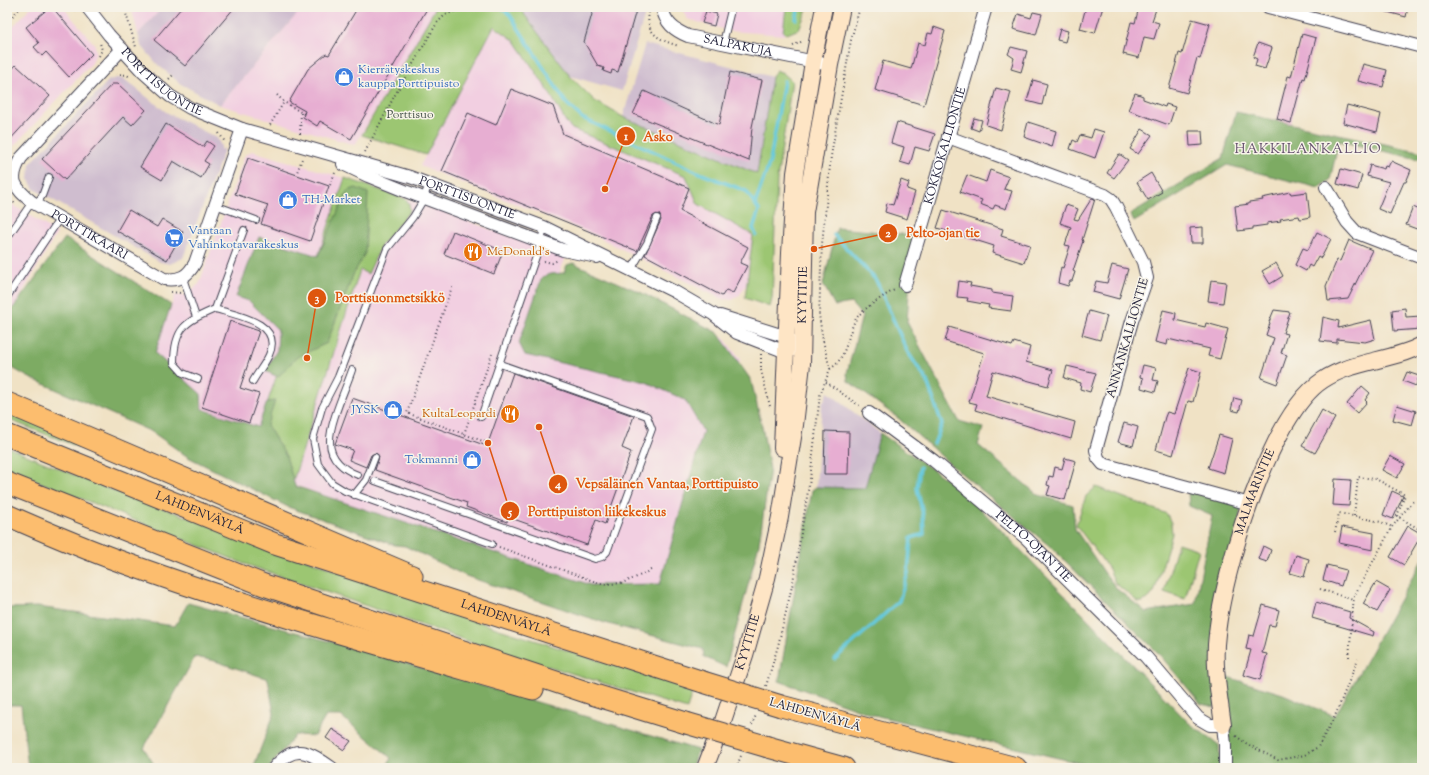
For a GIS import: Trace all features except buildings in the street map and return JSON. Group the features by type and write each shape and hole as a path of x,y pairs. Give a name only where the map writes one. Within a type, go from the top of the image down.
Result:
{"highway":[{"path":"7,390 72,423 114,448"},
{"path":"7,403 427,582 499,617"},
{"name":"LAHDENVÄYLÄ","path":"7,435 275,544 499,617 781,706 1016,768"},
{"path":"7,483 264,585 596,695 686,723 844,768"},
{"path":"7,515 110,558 182,583 379,644 533,689 596,695"},
{"path":"7,530 110,558"}],"main road":[{"name":"KYYTITIE","path":"780,514 786,344 795,173 812,62 824,7"},
{"name":"KYYTITIE","path":"705,768 724,721 745,655 767,578 780,514 795,424 802,348 805,212 830,65 842,7"},
{"name":"MALMARINTIE","path":"1223,730 1217,675 1216,636 1221,605 1230,569 1250,504 1264,468 1286,423 1297,404 1311,389 1323,380 1346,368 1401,354 1422,345"}],"street":[{"name":"SALPAKUJA","path":"662,7 667,21 676,30 688,36 830,65"},
{"name":"KOKKOKALLIONTIE","path":"905,285 986,7"},
{"path":"1268,7 1422,47"},
{"name":"PORTTISUONTIE","path":"82,10 143,72 170,96 190,108 242,129 429,184 544,227 588,248 606,259 631,270 713,314 737,333 802,348"},
{"name":"PORTTIKAARI","path":"122,49 21,158 13,172 14,183 31,205 60,218 164,279 174,280 183,278"},
{"path":"183,278 190,272 195,263 242,129"},
{"name":"ANNANKALLIONTIE","path":"948,137 1105,195 1111,199 1116,207 1143,262 1147,278 1132,321 1096,450 1098,458 1103,464 1250,504"},
{"name":"PORTTISUONTIE","path":"322,153 368,176 541,242 563,250 606,259"},
{"path":"1326,187 1347,222 1357,233 1422,258"},
{"name":"PELTO-OJAN TIE","path":"869,413 934,461 1027,539 1146,657 1198,718 1223,730"},
{"path":"1223,730 1226,768"},
{"path":"274,768 280,761 292,753 301,751 316,757 332,768"}],"lane":[{"path":"722,44 731,10"},
{"path":"7,238 31,205 42,196 48,177"},
{"path":"429,184 414,217 387,249 338,377 322,408 313,439 318,464 332,484 354,495 492,544"},
{"path":"216,205 256,220"},
{"path":"7,297 60,218"},
{"path":"631,270 647,243 657,218"},
{"path":"481,417 541,242 544,227"},
{"path":"215,309 244,230"},
{"path":"183,278 196,317"},
{"path":"198,379 183,373 174,363 174,345 184,325 196,317 215,309 256,321 265,328 271,336 272,347 269,355 253,381"},
{"path":"376,481 595,559 602,557 607,552 652,429 647,416 500,364"},
{"path":"352,370 334,423 330,442 335,459 347,471 358,475"},
{"path":"354,495 366,480 375,457"}],"path":[{"path":"7,22 21,7"},
{"path":"72,7 82,10"},
{"path":"124,7 137,50"},
{"path":"365,154 396,93 437,23 445,15 466,7"},
{"path":"650,7 648,21 653,33 662,40 685,47"},
{"path":"763,693 778,646 793,582 810,479 820,395 830,369 823,341 819,314 822,244 831,156 851,40 860,7"},
{"path":"97,60 102,50 100,41"},
{"path":"168,80 174,74"},
{"path":"278,95 284,102 304,114"},
{"path":"270,126 284,102"},
{"path":"300,135 301,112"},
{"path":"296,175 302,159"},
{"path":"330,185 335,172"},
{"path":"7,198 31,205"},
{"path":"452,287 406,413 488,443"},
{"path":"165,288 177,294 187,290"},
{"path":"830,369 839,361 856,318 863,311 892,292"},
{"path":"760,359 768,399"},
{"path":"826,382 869,413"},
{"path":"1354,516 1358,477 1376,479 1405,495 1397,516 1421,530"},
{"path":"1349,657 1354,596 1392,527 1414,500"},
{"path":"1335,532 1339,513 1381,522 1392,527"},
{"path":"492,544 600,583 616,585 624,583 651,570"},
{"path":"1320,589 1354,600"},
{"path":"1223,730 1237,736 1247,744 1278,760 1305,755 1318,747 1335,716 1358,659"},
{"path":"750,730 758,708"},
{"path":"736,768 742,753"}],"shaded area":[{"path":"31,7 63,7 95,45 96,53 92,63 7,153 7,33"},
{"path":"131,7 163,7 138,34"},
{"path":"163,7 303,7 220,105 181,84 158,65 141,45 138,34"},
{"path":"303,7 436,7 355,145 220,105"},
{"path":"523,7 647,7 622,91 570,76 524,14"},
{"path":"681,7 788,7 784,35 730,31 687,19"},
{"path":"494,26 515,41 549,92 566,122 572,129 686,176 698,204 753,235 746,285 739,296 732,300 721,299 592,234 420,166"},
{"path":"645,44 772,77 757,174 623,117"},
{"path":"117,78 124,79 166,112 217,138 221,146 221,150 225,148 183,258 170,264 160,262 34,189 29,180 30,164 109,80"},
{"path":"252,151 345,178 252,447 134,415 175,295 184,296 199,284 245,155"},
{"path":"386,191 566,257 533,339 668,310 724,338 740,359 700,614 596,590 292,484"},
{"path":"7,201 57,233 7,319"},
{"path":"828,392 880,433 865,488 816,487 822,404"}],"green space":[{"name":"Porttisuo","path":"436,7 523,7 524,14 570,76 595,101 623,117 757,174 772,77 776,70 783,73 792,81 777,180 772,299 770,307 745,298 753,235 698,204 686,176 572,129 566,122 549,92 515,41 494,26 426,155 362,135"},
{"path":"786,7 808,7 799,29 787,34 783,32"},
{"path":"1236,112 1422,152 1422,160 1339,141 1330,180 1319,188 1227,165 1134,222 1130,214 1223,158"},
{"path":"345,178 406,199 409,204 410,211 382,244 368,274 360,270 294,478 280,476 252,447"},
{"path":"356,188 368,193 365,253 353,275 327,343 297,357 278,377 265,371 277,350 278,330 249,301 236,297 259,237 318,256 347,191"},
{"path":"837,228 913,235 907,322 959,421 983,428 978,445 1038,495 1073,505 1075,529 1104,572 1118,590 1146,612 1195,604 1212,516 1189,506 1188,491 1241,506 1215,707 1201,704 1159,654 1052,548 956,469 898,418 848,381 847,373 862,316 851,303 835,306 823,284"},
{"path":"65,238 171,305 155,353 201,394 202,409 258,427 267,402 275,401 267,425 286,456 295,486 591,585 660,584 703,431 685,400 646,382 525,355 519,343 542,277 550,274 564,273 567,265 573,263 640,292 718,333 751,380 770,469 759,544 726,667 704,657 703,649 605,623 466,576 405,546 395,545 288,507 188,457 152,432 28,377 7,365 7,316"},
{"path":"7,411 173,484 7,419"},
{"path":"880,433 962,490 1189,723 1219,745 1220,768 1101,768 874,715 779,681 812,490 816,487 865,488"},
{"path":"7,447 101,486 499,629 693,690 687,709 477,644 245,564 7,469"},
{"path":"1096,487 1167,514 1171,523 1172,534 1154,593 1143,602 1138,602 1115,583 1109,569 1076,525 1086,496"},
{"path":"1178,543 1199,550 1185,599 1164,592"},
{"path":"1422,560 1422,768 1230,768 1224,676 1283,694 1335,716"},
{"path":"188,603 369,652 698,750 691,768 386,768 391,758 341,716 326,716 314,736 295,735 269,768 253,768 274,714 268,679 215,661 195,657 144,748 156,768 28,768 21,705 7,705 7,608 38,607 175,626"}],"waterway":[{"path":"501,7 510,15 566,103 582,118 702,174 746,191 759,210 753,228 756,235"},
{"path":"796,19 799,7"},
{"path":"755,204 770,161 784,81"},
{"path":"834,235 876,280 907,351 927,381 942,424 934,444"},
{"path":"835,659 899,601 908,573 911,538 924,534 923,515 917,488 920,467"}],"place":[{"name":"Kierrätyskeskus kauppa Porttipuisto","path":"344,77"},
{"name":"Asko","path":"605,189"},
{"name":"TH-Market","path":"288,200"},
{"name":"Vantaan Vahinkotavarakeskus","path":"174,238"},
{"name":"Pelto-ojan tie","path":"814,249"},
{"name":"McDonald's","path":"473,252"},
{"name":"Porttisuonmetsikkö","path":"307,358"},
{"name":"JYSK","path":"393,410"},
{"name":"KultaLeopardi","path":"510,414"},
{"name":"Vepsäläinen Vantaa, Porttipuisto","path":"539,427"},
{"name":"Porttipuiston liikekeskus","path":"488,443"},
{"name":"Tokmanni","path":"472,460"}],"district":[{"name":"HAKKILANKALLIO","path":"1308,150"}]}
